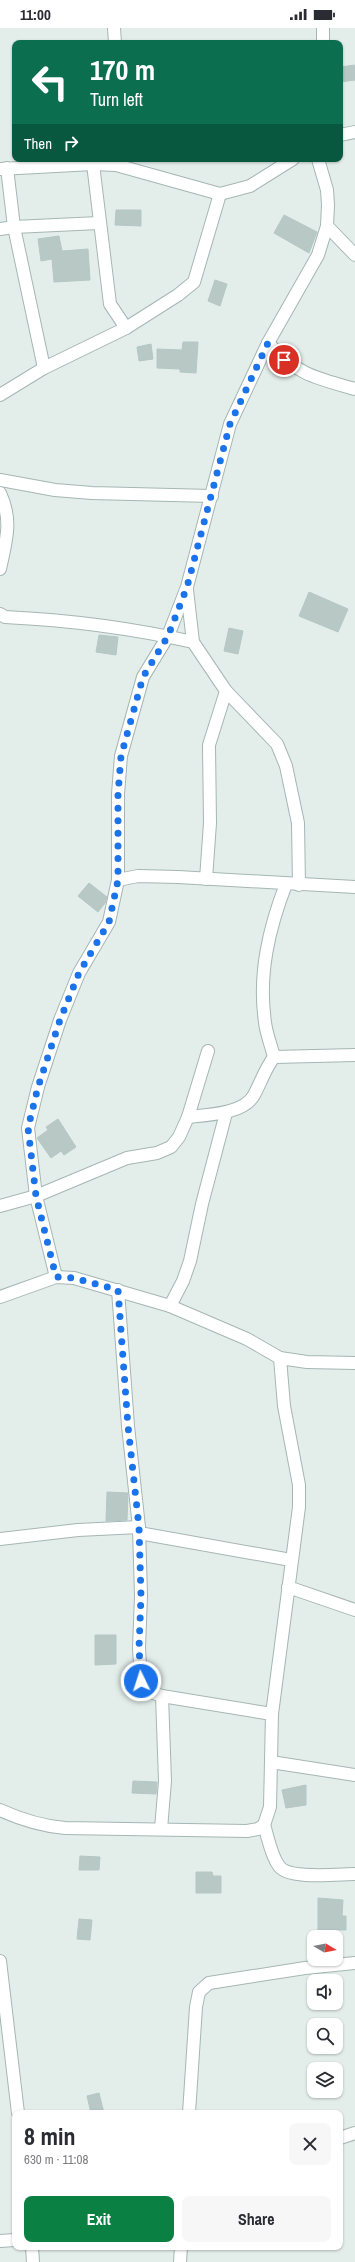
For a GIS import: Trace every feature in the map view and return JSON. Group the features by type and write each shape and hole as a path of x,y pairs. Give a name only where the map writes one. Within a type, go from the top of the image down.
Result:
{"street":[{"path":"114,28 115,40"},
{"path":"323,28 323,40"},
{"path":"343,134 355,132"},
{"path":"44,368 14,227 4,168 116,162 220,194 250,186 288,162"},
{"path":"56,1277 36,1196 28,1128 38,1087 60,1020 79,973 109,922 118,880 118,794 121,756 143,677 168,636 187,587 230,424 268,343 318,255 326,226 327,190 319,162"},
{"path":"93,164 110,304 126,328"},
{"path":"0,396 44,368 126,328 194,282 220,194"},
{"path":"0,229 99,223"},
{"path":"326,226 355,255"},
{"path":"268,343 284,360 299,371 355,389"},
{"path":"0,480 56,490 92,493 212,496"},
{"path":"0,493 8,513 9,525 0,569"},
{"path":"187,587 193,642 226,691 277,744 286,766 298,823 299,885"},
{"path":"0,614 5,617 81,622 168,636 193,642"},
{"path":"206,879 210,823 209,745 226,691"},
{"path":"118,880 138,876 355,887"},
{"path":"188,1117 226,1113 248,1103 254,1097 267,1067 274,1057 265,1023 262,998 267,944 275,914 286,884"},
{"path":"0,1206 36,1196 127,1158 157,1153 170,1147 179,1137 188,1117 208,1051"},
{"path":"274,1057 355,1055"},
{"path":"170,1306 183,1281 190,1261 202,1204 226,1113"},
{"path":"0,1298 56,1277 74,1278 170,1306 247,1339 280,1358 307,1362 355,1363"},
{"path":"118,1290 128,1426 139,1530 141,1596 139,1648 141,1681 145,1690 162,1696 272,1714"},
{"path":"280,1358 284,1406 299,1485 299,1507 272,1714 270,1807 264,1825 278,1866 285,1872 297,1874 355,1874"},
{"path":"0,1539 78,1530 139,1530 291,1560"},
{"path":"288,1587 355,1610"},
{"path":"162,1696 165,1781 162,1829"},
{"path":"271,1762 355,1775"},
{"path":"0,1810 42,1826 247,1831 258,1829 264,1825"},
{"path":"0,1960 6,2051 17,2110"},
{"path":"189,2110 196,2007 199,1992 209,1982 305,1968 355,1963"},
{"path":"343,2137 355,2133"},
{"path":"0,2241 12,2240"},
{"path":"32,2250 33,2262"},
{"path":"180,2262 181,2250"}],"building":[{"path":"355,65 355,80 343,82 343,67"},
{"path":"116,210 141,210 141,226 115,225"},
{"path":"284,215 317,232 309,253 274,233"},
{"path":"59,236 62,251 88,249 90,280 54,282 52,259 41,261 38,239"},
{"path":"215,280 227,284 220,306 208,301"},
{"path":"183,342 198,342 196,373 180,372 180,369 157,368 157,349 182,350"},
{"path":"151,344 153,359 139,361 137,347"},
{"path":"309,592 348,609 338,632 299,616"},
{"path":"229,628 243,631 238,654 224,651"},
{"path":"99,635 118,637 116,655 96,652"},
{"path":"89,883 107,897 105,903 98,912 78,896"},
{"path":"58,1119 76,1147 64,1155 61,1151 51,1158 37,1138 48,1130 46,1127"},
{"path":"107,1492 128,1493 127,1520 106,1521"},
{"path":"95,1635 116,1635 116,1664 95,1665"},
{"path":"133,1781 157,1782 156,1794 132,1793"},
{"path":"306,1785 306,1805 286,1808 282,1790"},
{"path":"80,1856 100,1857 99,1870 79,1870"},
{"path":"196,1872 212,1872 213,1876 221,1876 221,1893 196,1893"},
{"path":"318,1898 343,1900 342,1916 346,1916 346,1930 318,1930"},
{"path":"79,1919 92,1920 90,1940 77,1939"},
{"path":"99,2093 103,2110 90,2110 87,2096"}],"route":[{"path":"141,1681 139,1648 141,1596 139,1527 128,1426 118,1290 74,1278 56,1277 36,1196 28,1128 38,1087 60,1020 79,973 109,922 118,880 118,794 121,756 143,677 168,636 187,587 209,510 230,424 268,343 284,360"}]}
